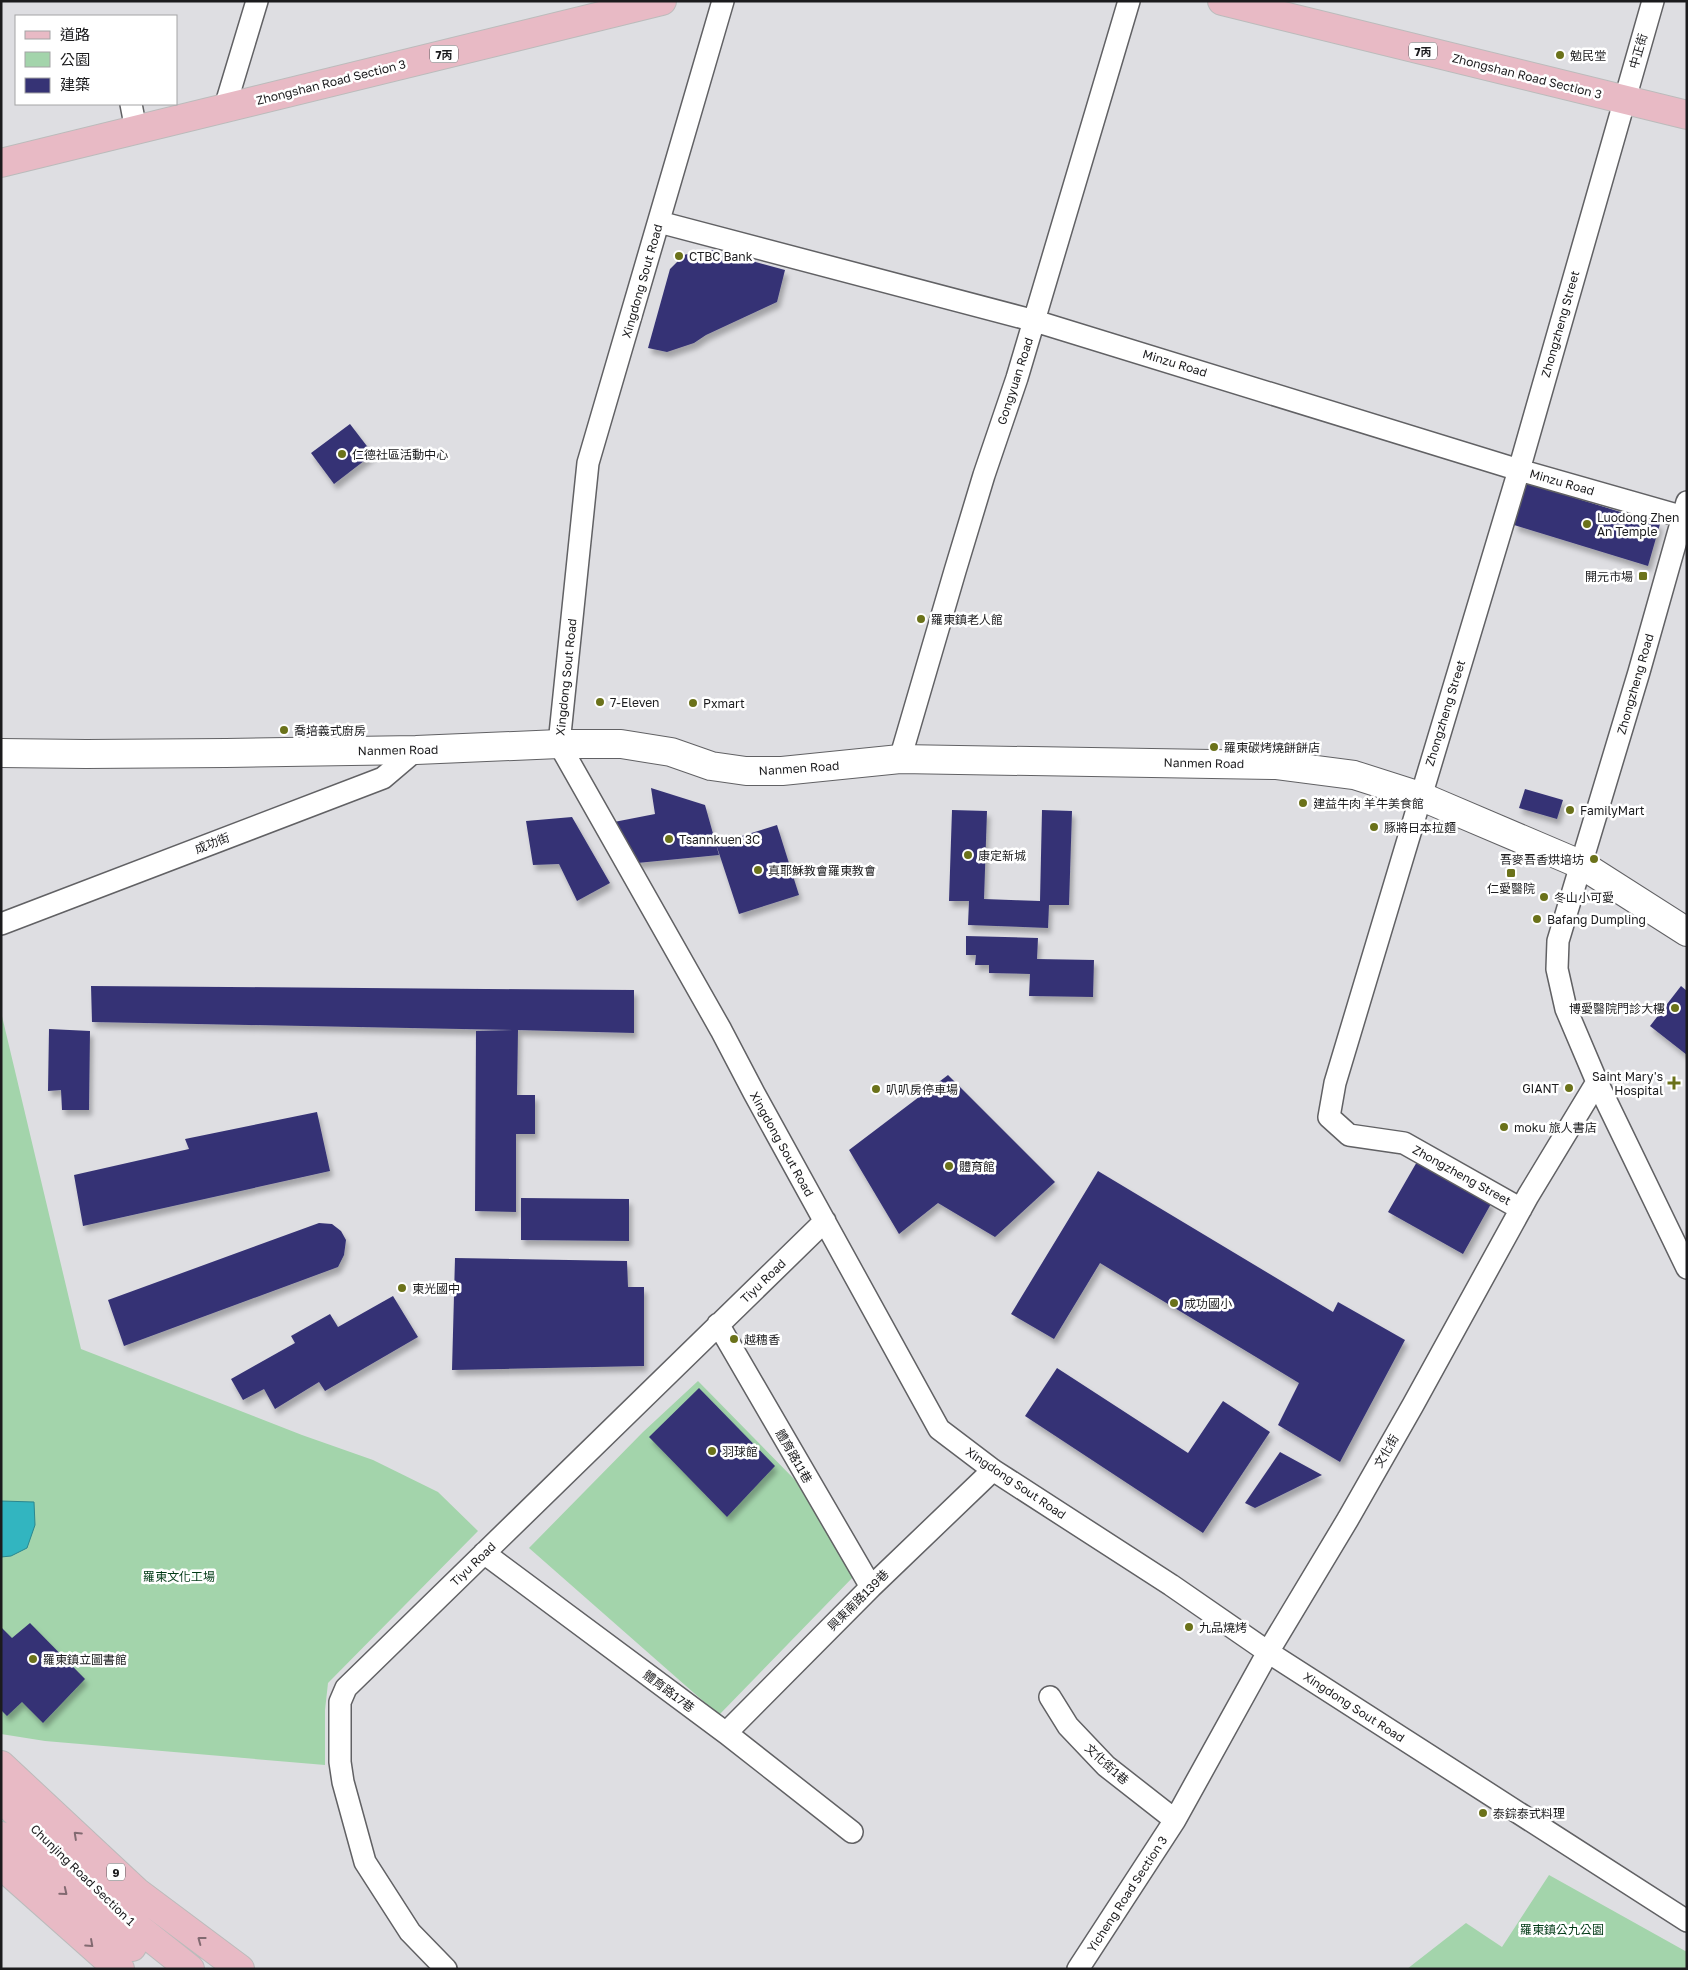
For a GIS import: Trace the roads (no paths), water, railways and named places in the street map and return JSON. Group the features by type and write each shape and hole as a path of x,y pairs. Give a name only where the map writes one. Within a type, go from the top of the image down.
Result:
{"main road":[{"name":"Zhongshan Road Section 3","path":"1,163 662,1"},
{"name":"Zhongshan Road Section 3","path":"1222,1 1687,115"},
{"name":"Chunjing Road Section 1","path":"1,1765 137,1892 240,1969"},
{"name":"Chunjing Road Section 1","path":"1,1798 122,1915 190,1969"},
{"name":"Chunjing Road Section 1","path":"1,1836 23,1858 159,1969"},
{"path":"1,1865 120,1969"}],"street":[{"path":"225,107 257,1"},
{"name":"Xingdong Sout Road","path":"723,1 588,463 559,744 716,1021 939,1428 993,1470 1171,1585 1268,1652 1687,1921"},
{"name":"Gongyuan Road","path":"900,760 984,475 1035,321 1129,1"},
{"name":"中正街","path":"1624,100 1652,1"},
{"name":"Zhongzheng Street","path":"1521,1208 1404,1144 1349,1135 1329,1117 1334,1083 1519,470 1624,100"},
{"path":"130,105 136,130"},
{"name":"Minzu Road","path":"659,222 1035,321 1519,470 1685,512"},
{"name":"Zhongzheng Road","path":"1685,512 1558,941 1557,969 1566,1009 1597,1082 1687,1268"},
{"name":"Nanmen Road","path":"1,753 104,754 416,750 559,744 621,744 671,752 711,766 746,771 782,771 900,760 1264,764 1354,775 1420,796 1582,865 1687,932"},
{"name":"成功街","path":"1,924 383,778 416,750"},
{"name":"文化街","path":"1175,1820 1268,1652 1348,1519 1521,1208 1597,1082"},
{"name":"Tiyu Road","path":"446,1969 410,1932 364,1862 342,1782 340,1702 346,1688 825,1221"},
{"name":"體育路11巷","path":"718,1324 871,1587"},
{"name":"興東南路139巷","path":"726,1733 871,1587 993,1470"},
{"name":"體育路17巷","path":"484,1553 726,1733 852,1832"},
{"name":"文化街1巷","path":"1050,1697 1068,1726 1106,1766 1175,1820"},
{"name":"Yicheng Road Section 3","path":"1078,1969 1175,1820"}],"water":[{"path":"1,1501 34,1502 35,1525 27,1548 11,1556 1,1557"}],"place":[{"name":"勉民堂","path":"1560,55"},
{"name":"CTBC Bank","path":"679,256"},
{"name":"仁德社區活動中心","path":"342,454"},
{"name":"Luodong Zhen An Temple","path":"1587,524"},
{"name":"開元市場","path":"1643,576"},
{"name":"羅東鎮老人館","path":"921,619"},
{"name":"7-Eleven","path":"600,702"},
{"name":"Pxmart","path":"693,703"},
{"name":"喬培義式廚房","path":"284,730"},
{"name":"羅東碳烤燒餅餅店","path":"1214,747"},
{"name":"建益牛肉 羊牛美食館","path":"1303,803"},
{"name":"FamilyMart","path":"1570,810"},
{"name":"豚將日本拉麵","path":"1374,827"},
{"name":"Tsannkuen 3C","path":"669,839"},
{"name":"康定新城","path":"968,855"},
{"name":"吾麥吾香烘培坊","path":"1594,859"},
{"name":"真耶穌教會羅東教會","path":"758,870"},
{"name":"仁愛醫院","path":"1511,873"},
{"name":"冬山小可愛","path":"1544,897"},
{"name":"Bafang Dumpling","path":"1537,919"},
{"name":"博愛醫院門診大樓","path":"1675,1008"},
{"name":"Saint Mary's Hospital","path":"1674,1083"},
{"name":"GIANT","path":"1569,1088"},
{"name":"叭叭房停車場","path":"876,1089"},
{"name":"moku 旅人書店","path":"1504,1127"},
{"name":"體育館","path":"949,1166"},
{"name":"東光國中","path":"402,1288"},
{"name":"成功國小","path":"1174,1303"},
{"name":"越穗香","path":"734,1339"},
{"name":"羽球館","path":"712,1451"},
{"name":"九品燒烤","path":"1189,1627"},
{"name":"羅東鎮立圖書館","path":"33,1659"},
{"name":"泰錝泰式料理","path":"1483,1813"}],"park label":[{"name":"羅東文化工場","path":"179,1576"},
{"name":"羅東鎮公九公園","path":"1562,1929"}]}
